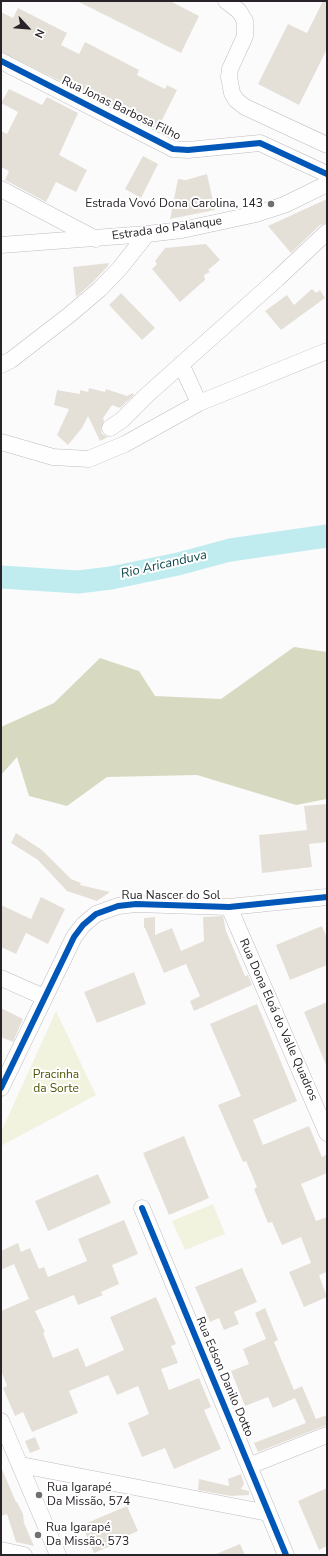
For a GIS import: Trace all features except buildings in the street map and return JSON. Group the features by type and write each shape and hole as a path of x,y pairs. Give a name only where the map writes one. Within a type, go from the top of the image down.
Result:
{"street":[{"path":"226,1 239,11 245,21 245,36 230,69 229,77 232,92 236,100 245,107 327,145"},
{"name":"Rua Jonas Barbosa Filho","path":"1,61 174,149 188,150 260,143 327,174"},
{"name":"Estrada do Palanque","path":"1,245 96,239 182,230 256,214 284,205 327,184"},
{"path":"1,189 96,239"},
{"path":"110,428 122,420 181,364 277,279 327,232"},
{"path":"1,365 12,360 100,289 120,268 147,234"},
{"path":"1,442 53,457 89,459 124,444 199,403 327,351"},
{"path":"181,364 199,403"},
{"name":"Rua Nascer do Sol","path":"1,1088 74,937 83,925 96,914 118,906 136,904 229,907 327,897"},
{"name":"Rua Dona Eloá do Valle Quadros","path":"229,907 327,1133"},
{"path":"1,978 44,997"},
{"name":"Rua Edson Danilo Dotto","path":"142,1208 286,1555"},
{"path":"1,1420 58,1555"},
{"path":"249,1466 327,1435"},
{"path":"20,1465 268,1513"},
{"path":"1,1550 24,1555"}],"green space":[{"path":"294,647 327,652 327,799 296,805 197,775 107,777 67,806 29,796 17,757 1,775 1,727 54,703 100,658 139,671 155,696 221,699"},
{"name":"Pracinha da Sorte","path":"56,1011 96,1095 1,1146 1,1132"},
{"path":"213,1204 225,1234 185,1250 172,1221"}],"waterway":[{"name":"Rio Aricanduva","path":"1,577 78,582 111,578 178,564 230,550 327,536"}],"cycle path":[{"path":"1,61 173,149 188,150 260,143 327,174"},
{"path":"1,1088 74,937 83,925 96,914 118,906 136,904 229,907 327,897"},
{"path":"142,1208 286,1555"}],"place":[{"name":"Estrada Vovó Dona Carolina, 143","path":"271,204"},
{"name":"Rua Igarapé Da Missão, 574","path":"39,1495"},
{"name":"Rua Igarapé Da Missão, 573","path":"38,1535"}]}
